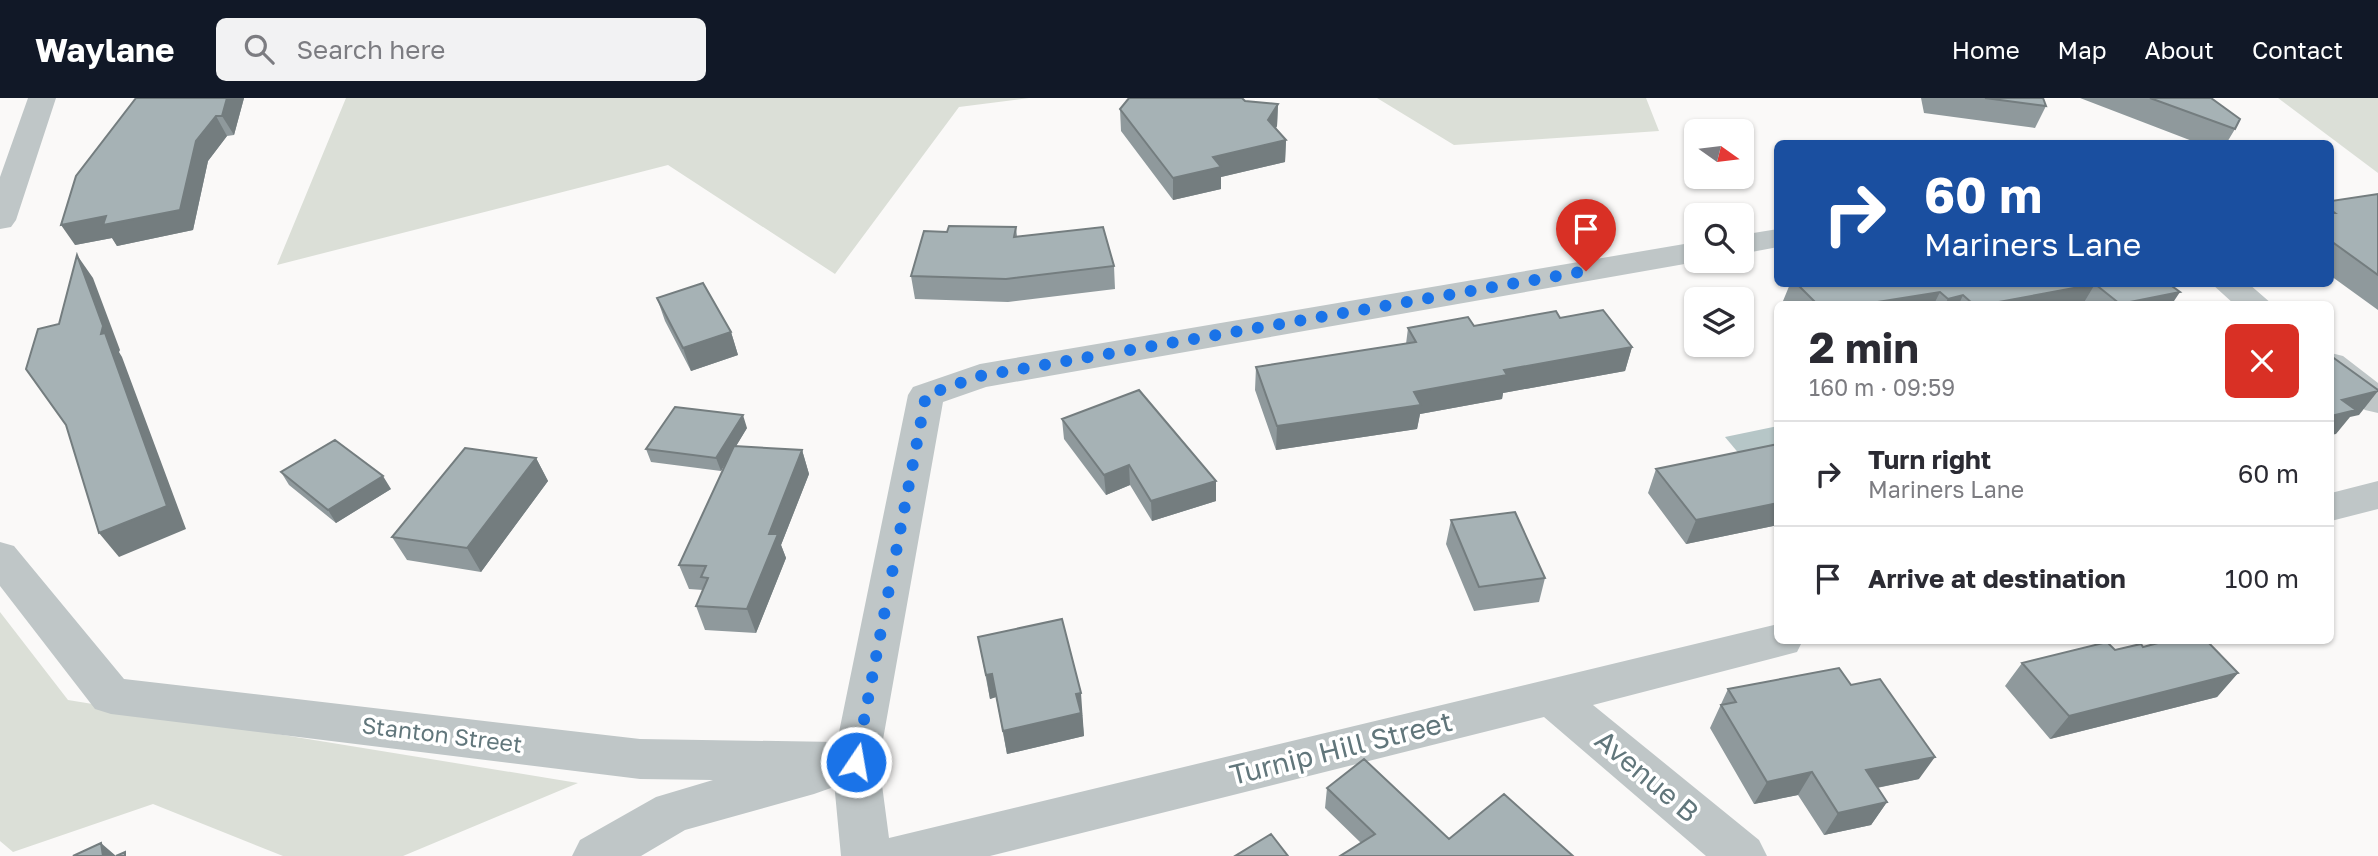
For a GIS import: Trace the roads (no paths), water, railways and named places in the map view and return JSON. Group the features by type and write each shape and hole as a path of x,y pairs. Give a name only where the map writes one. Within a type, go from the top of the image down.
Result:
{"street":[{"path":"0,220 43,98"},
{"path":"1754,243 1774,239"},
{"path":"866,856 856,762 926,395 980,376 1684,255"},
{"path":"2232,287 2251,301"},
{"path":"2334,367 2378,401"},
{"path":"2334,505 2378,495"},
{"name":"Stanton Street","path":"0,557 111,696 640,759 856,762"},
{"name":"Turnip Hill Street","path":"900,856 1774,642"},
{"name":"Avenue B","path":"1552,696 1742,856"},
{"path":"597,856 673,812 856,762"}]}
